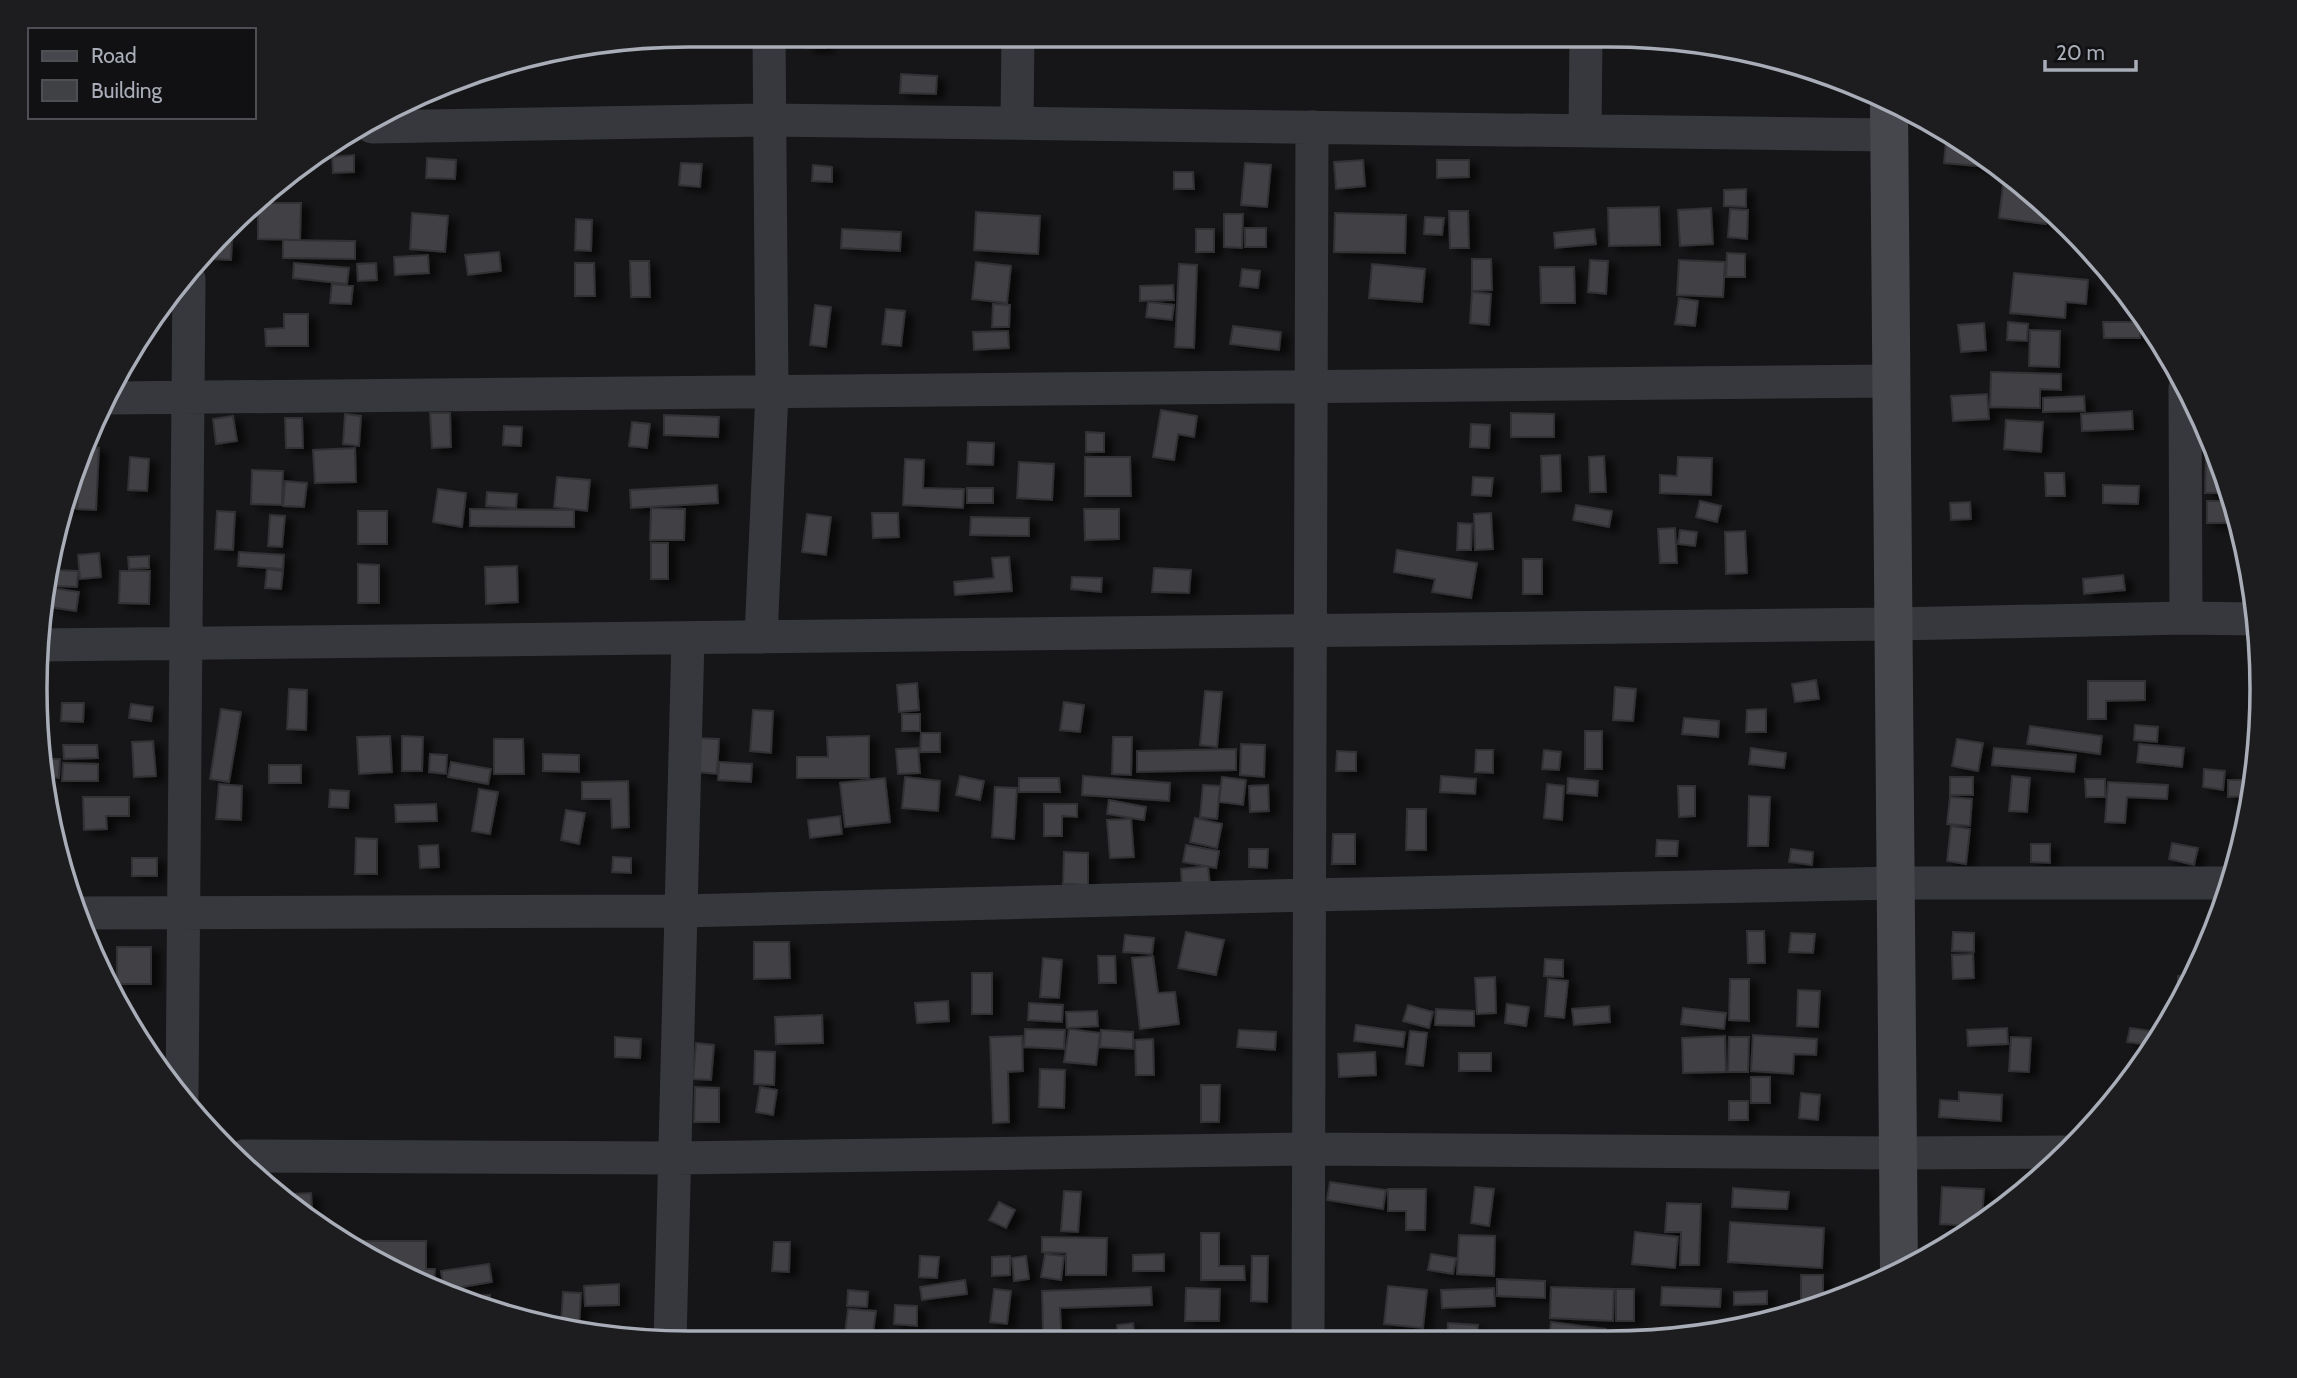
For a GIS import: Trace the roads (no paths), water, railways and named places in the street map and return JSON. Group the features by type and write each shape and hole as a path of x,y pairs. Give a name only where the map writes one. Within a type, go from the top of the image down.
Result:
{"main road":[{"path":"1889,120 1899,1261"}],"street":[{"path":"761,637 772,392 769,47"},
{"path":"1017,123 1018,47"},
{"path":"1585,131 1586,47"},
{"path":"379,127 770,120 1585,131 1889,120"},
{"path":"1308,1331 1312,127"},
{"path":"182,1083 189,287"},
{"path":"117,398 1892,381"},
{"path":"2185,407 2186,618"},
{"path":"49,645 2245,619"},
{"path":"670,1330 688,638"},
{"path":"88,913 681,911 1896,883 2220,883"},
{"path":"249,1156 675,1158 1309,1149 2052,1152"}]}
